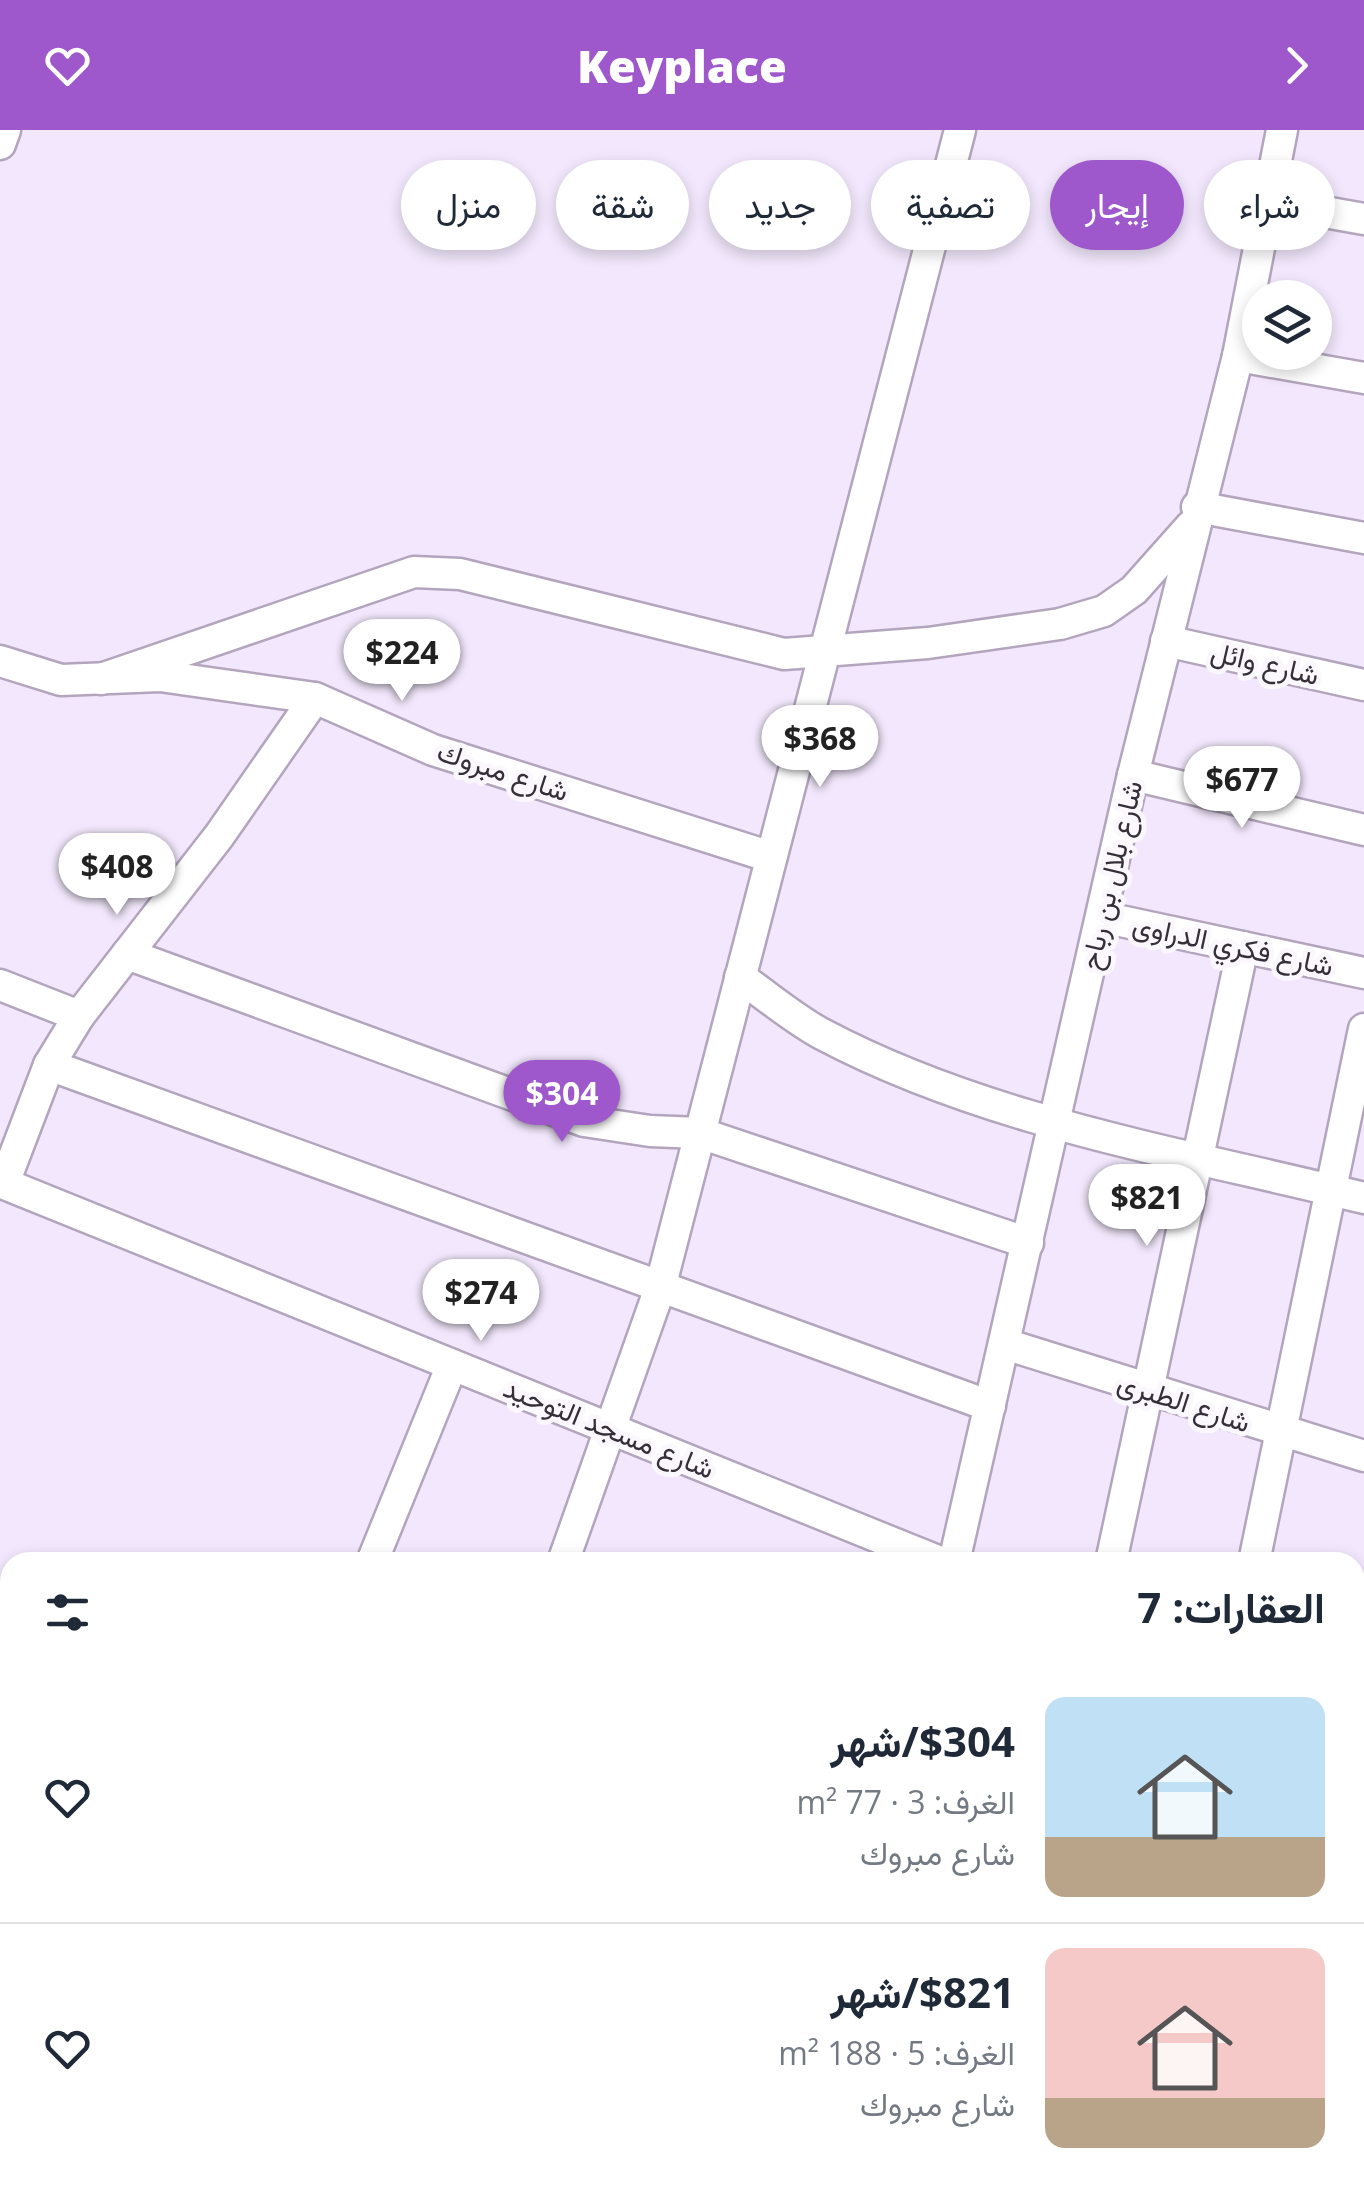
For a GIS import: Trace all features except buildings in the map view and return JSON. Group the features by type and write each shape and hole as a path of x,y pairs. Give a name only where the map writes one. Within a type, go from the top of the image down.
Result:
{"street":[{"path":"0,144 5,130"},
{"path":"567,1552 660,1288 960,130"},
{"name":"شارع بلال بن رباح","path":"1276,160 1282,130"},
{"path":"1335,214 1364,219"},
{"name":"شارع بلال بن رباح","path":"956,1552 1133,775 1238,356 1259,250"},
{"path":"1238,356 1364,378"},
{"path":"101,679 414,572 460,574 784,654 928,643 1060,624 1104,611 1134,590 1196,514 1364,538"},
{"name":"شارع وائل","path":"1166,641 1364,686"},
{"name":"شارع مبروك","path":"0,660 60,680 160,676 315,698 434,750 772,856"},
{"path":"2,1183 49,1065 79,1016 218,836 315,698"},
{"path":"1133,775 1364,830"},
{"name":"شارع فكري الدراوى","path":"1102,917 1364,974"},
{"path":"1113,1552 1242,947"},
{"path":"127,954 584,1121 700,1133 1028,1243"},
{"path":"740,978 820,1033 928,1083 1056,1121 1364,1198"},
{"path":"0,984 79,1016"},
{"path":"1256,1552 1364,1029"},
{"path":"49,1065 990,1406"},
{"name":"شارع مسجد التوحيد","path":"2,1183 914,1552"},
{"name":"شارع الطبرى","path":"1005,1344 1364,1456"},
{"path":"376,1552 452,1365"}]}
